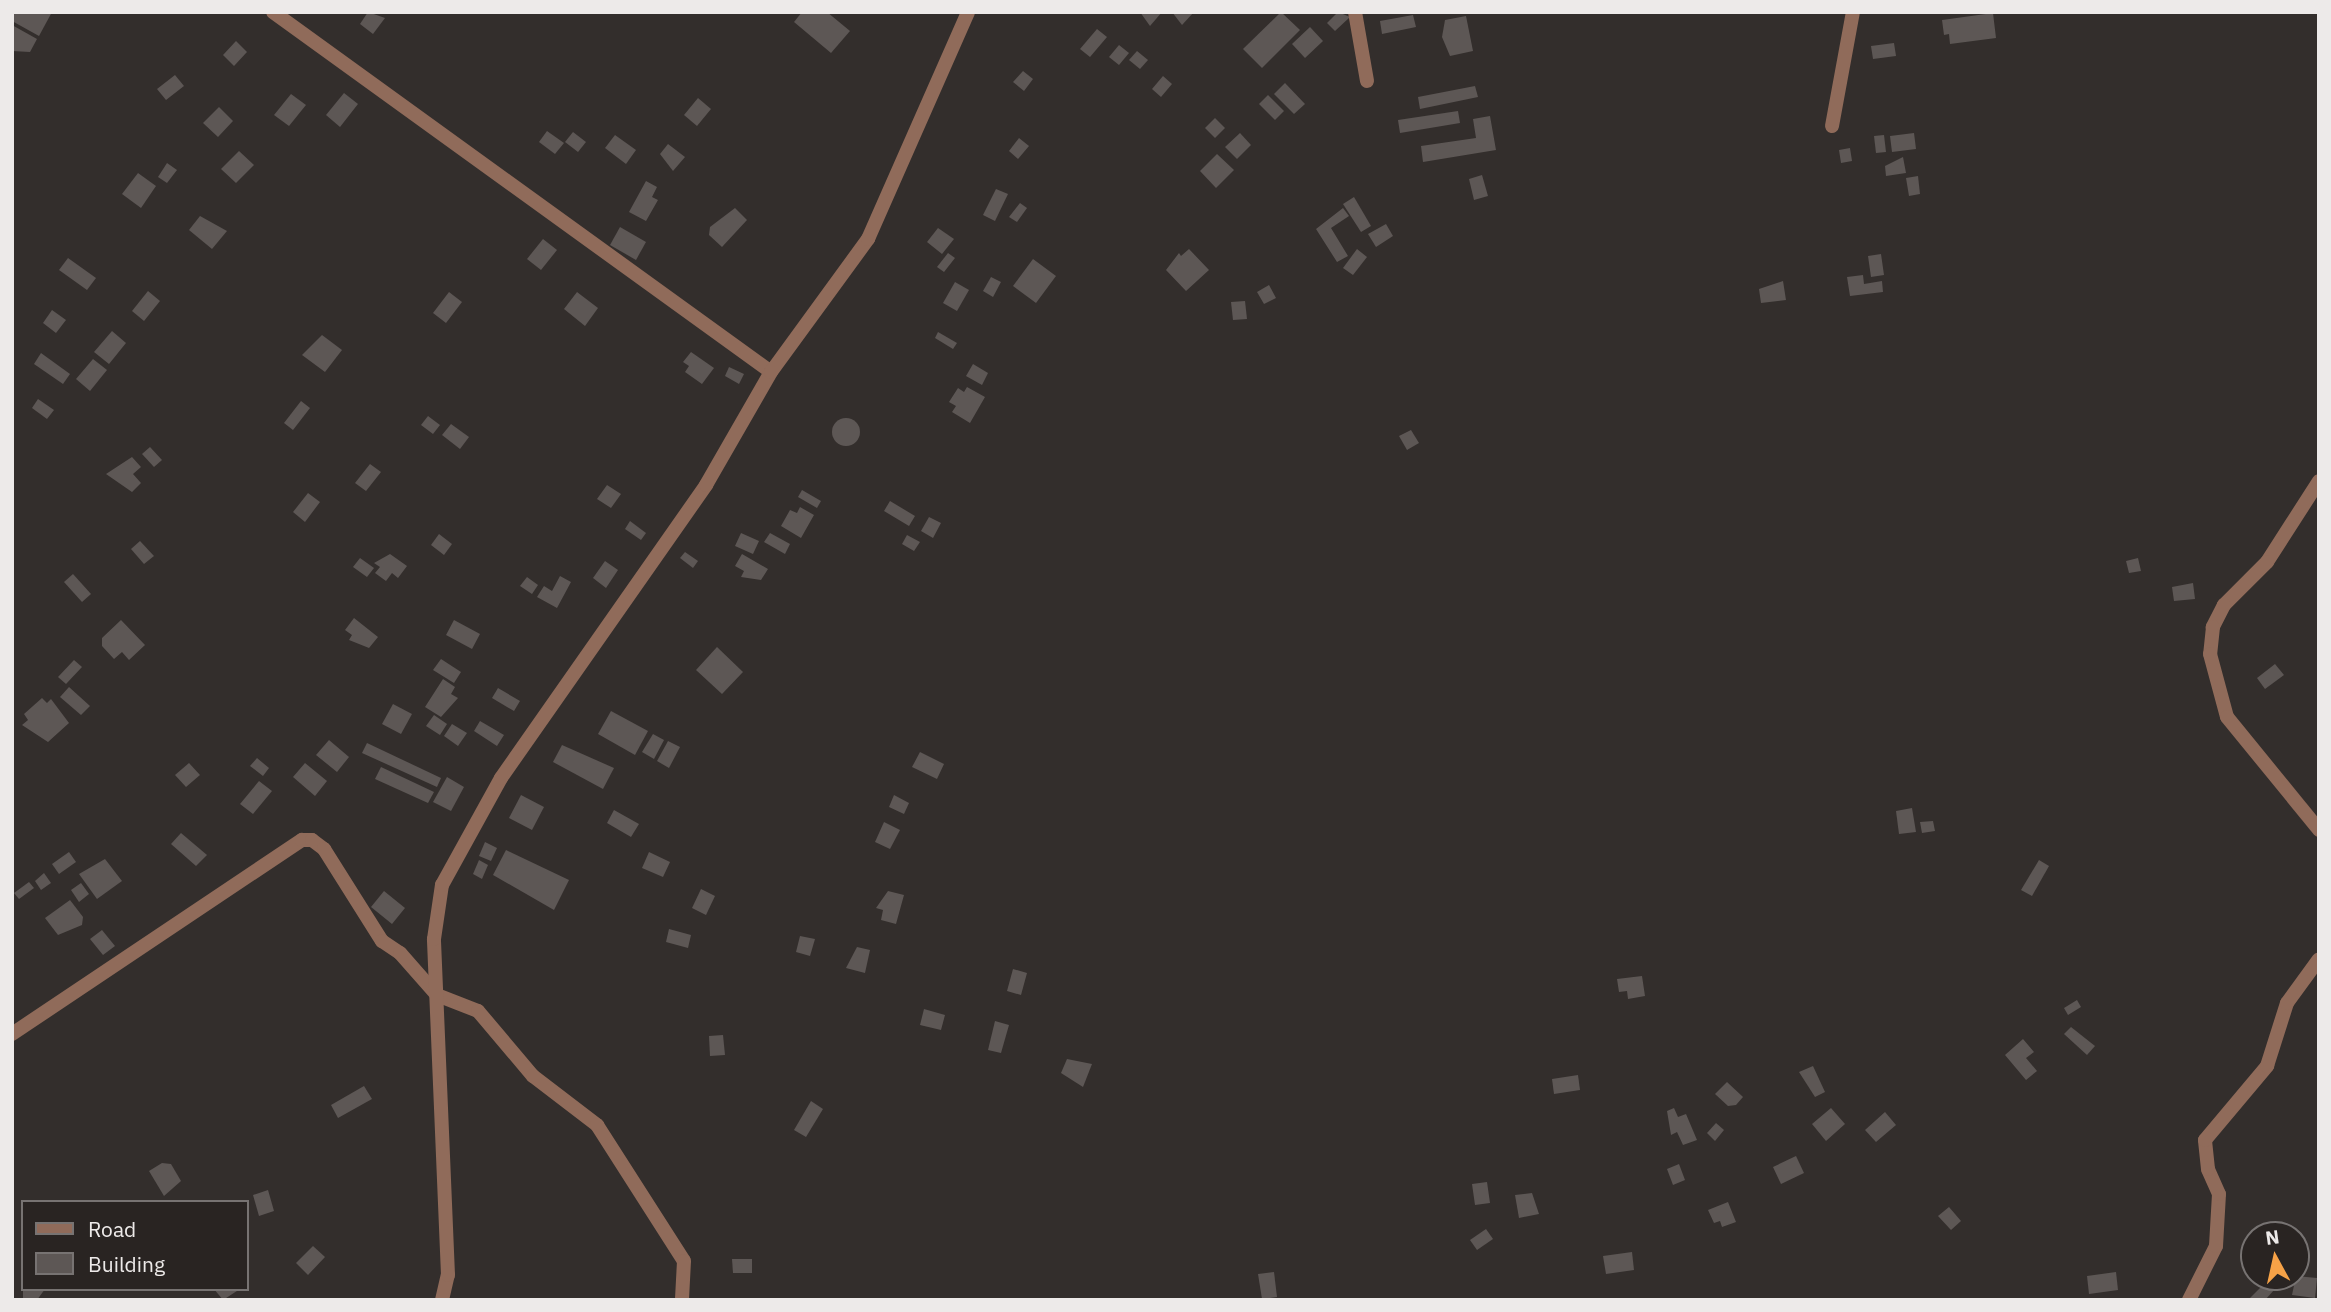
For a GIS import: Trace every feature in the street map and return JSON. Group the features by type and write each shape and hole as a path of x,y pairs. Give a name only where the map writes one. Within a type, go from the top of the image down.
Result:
{"street":[{"path":"273,12 771,372"},
{"path":"442,1300 448,1275 435,911 458,851 501,778 706,485 771,372 868,239 968,12"},
{"path":"1355,12 1367,81"},
{"path":"1832,126 1853,12"},
{"path":"2319,481 2267,562 2224,605 2213,627 2210,654 2227,717 2319,830"},
{"path":"12,1034 302,840 324,849 369,927 437,995 478,1011 533,1076 597,1125 684,1261 682,1300"},
{"path":"2189,1300 2216,1246 2219,1194 2208,1169 2205,1140 2267,1066 2287,1003 2319,959"}],"building":[{"path":"12,12 52,12 39,36 12,21"},
{"path":"368,12 385,18 373,34 360,24"},
{"path":"802,12 827,12 850,31 831,53 794,22"},
{"path":"1140,12 1162,12 1150,26"},
{"path":"1172,12 1194,12 1182,25"},
{"path":"1281,12 1300,30 1262,68 1243,49"},
{"path":"1338,12 1350,17 1335,31 1327,23"},
{"path":"1993,13 1996,38 1950,44 1949,34 1944,35 1942,20"},
{"path":"1413,15 1416,27 1382,34 1380,21"},
{"path":"1466,16 1473,51 1450,56 1442,37 1445,20"},
{"path":"12,25 37,39 30,52 12,51"},
{"path":"1310,27 1323,41 1305,58 1292,44"},
{"path":"1097,29 1107,37 1090,57 1080,49"},
{"path":"236,41 247,52 234,66 223,55"},
{"path":"1894,43 1896,56 1873,59 1871,46"},
{"path":"1119,45 1129,53 1119,65 1109,57"},
{"path":"1137,51 1148,60 1140,69 1129,60"},
{"path":"1023,71 1033,79 1024,91 1013,82"},
{"path":"175,75 184,86 166,100 157,89"},
{"path":"1163,76 1172,84 1161,97 1152,89"},
{"path":"1285,83 1305,104 1294,114 1274,94"},
{"path":"1475,86 1478,97 1420,109 1418,97"},
{"path":"344,93 358,104 340,127 326,115"},
{"path":"291,94 306,105 289,126 274,115"},
{"path":"1268,95 1284,111 1275,120 1259,104"},
{"path":"698,98 711,109 697,126 684,115"},
{"path":"219,107 233,121 218,137 203,123"},
{"path":"1458,111 1460,123 1400,133 1398,120"},
{"path":"1490,116 1496,150 1423,162 1421,146 1476,138 1473,119"},
{"path":"1215,118 1225,128 1215,138 1205,128"},
{"path":"547,131 564,143 555,154 539,142"},
{"path":"573,132 586,142 578,152 565,142"},
{"path":"1240,133 1251,145 1237,159 1225,147"},
{"path":"1914,133 1916,149 1892,152 1890,136"},
{"path":"615,135 636,150 626,164 605,148"},
{"path":"1884,135 1886,152 1876,153 1874,136"},
{"path":"1019,138 1029,146 1018,159 1009,151"},
{"path":"668,144 685,157 673,171 660,154"},
{"path":"1850,148 1852,161 1841,163 1839,150"},
{"path":"239,151 254,165 236,183 221,169"},
{"path":"1217,154 1234,170 1216,188 1200,171"},
{"path":"1903,157 1906,173 1886,176 1885,166"},
{"path":"167,163 177,170 167,183 158,177"},
{"path":"138,173 156,186 141,208 122,194"},
{"path":"1482,175 1488,196 1474,200 1469,179"},
{"path":"1918,176 1920,194 1909,196 1906,178"},
{"path":"646,181 657,187 652,197 658,200 646,221 629,212"},
{"path":"996,189 1008,194 995,221 983,215"},
{"path":"1354,197 1371,226 1361,232 1343,204"},
{"path":"1020,203 1027,208 1017,222 1009,217"},
{"path":"735,208 747,220 722,247 709,235 710,227"},
{"path":"1343,208 1349,216 1331,228 1348,256 1337,262 1316,229"},
{"path":"200,216 227,231 212,249 189,230"},
{"path":"1386,224 1393,236 1376,247 1368,234"},
{"path":"620,227 646,242 636,260 610,245"},
{"path":"938,228 954,239 942,254 927,242"},
{"path":"543,239 557,250 541,270 527,259"},
{"path":"1189,249 1209,270 1186,291 1166,270 1179,253 1181,256"},
{"path":"1357,249 1367,257 1353,275 1343,268"},
{"path":"948,253 955,258 944,272 937,267"},
{"path":"1881,254 1884,275 1871,277 1868,256"},
{"path":"68,258 96,278 87,290 59,270"},
{"path":"1033,259 1056,276 1036,303 1013,286"},
{"path":"1863,275 1864,284 1882,281 1883,292 1850,296 1847,277"},
{"path":"991,277 1001,282 993,297 983,291"},
{"path":"1783,281 1786,300 1761,303 1759,289"},
{"path":"955,282 969,290 957,311 943,303"},
{"path":"1269,285 1276,298 1264,304 1257,292"},
{"path":"148,291 160,301 144,321 132,311"},
{"path":"449,292 462,302 446,323 433,313"},
{"path":"577,292 598,308 585,326 564,309"},
{"path":"1245,301 1247,319 1233,320 1231,302"},
{"path":"52,310 66,320 56,333 43,323"},
{"path":"112,331 126,343 109,364 94,352"},
{"path":"938,332 957,343 953,349 935,338"},
{"path":"322,335 342,350 325,372 302,355"},
{"path":"691,352 714,368 702,384 685,372 689,366 683,362"},
{"path":"41,353 70,374 63,384 34,364"},
{"path":"93,359 107,370 90,391 76,379"},
{"path":"973,364 988,373 982,385 966,376"},
{"path":"729,367 744,374 739,384 725,376"},
{"path":"967,387 985,397 970,423 952,412 956,406 949,402 958,388 964,392"},
{"path":"38,399 54,410 47,419 32,408"},
{"path":"301,401 310,408 293,430 284,423"},
{"path":"428,416 440,425 433,434 421,425"},
{"path":"846,418 856,422 860,432 856,442 846,446 836,442 832,432 836,422"},
{"path":"451,424 469,437 460,449 442,435"},
{"path":"1411,430 1419,443 1407,450 1399,436"},
{"path":"150,447 162,460 154,467 142,454"},
{"path":"132,457 141,467 133,474 141,483 132,492 106,474"},
{"path":"370,464 381,472 366,491 355,483"},
{"path":"607,485 621,494 611,508 597,499"},
{"path":"802,490 821,501 817,508 798,497"},
{"path":"308,493 320,502 305,522 293,512"},
{"path":"890,501 915,516 909,526 884,511"},
{"path":"800,507 814,515 801,538 781,526 790,510 797,513"},
{"path":"929,517 941,523 933,538 921,531"},
{"path":"630,521 646,533 641,540 625,529"},
{"path":"741,533 759,541 753,554 735,546"},
{"path":"770,533 790,544 785,554 764,542"},
{"path":"439,534 452,544 444,555 431,545"},
{"path":"907,535 920,542 914,551 902,544"},
{"path":"140,541 154,556 144,564 131,549"},
{"path":"685,552 698,561 693,568 680,558"},
{"path":"390,554 407,566 398,578 392,573 386,581 375,573 380,567 374,563"},
{"path":"742,554 768,569 761,580 741,577 744,571 735,566"},
{"path":"360,558 374,568 367,577 353,567"},
{"path":"2138,558 2141,571 2129,573 2126,561"},
{"path":"605,561 618,570 606,588 593,578"},
{"path":"73,574 91,594 82,602 64,582"},
{"path":"560,576 571,582 557,608 537,597 544,586 552,591"},
{"path":"527,577 538,585 532,594 520,586"},
{"path":"2193,583 2195,599 2174,601 2172,587"},
{"path":"354,618 378,637 369,648 349,640 352,635 345,630"},
{"path":"121,620 145,645 129,660 122,652 114,659 102,646 102,638"},
{"path":"454,620 480,634 472,649 446,635"},
{"path":"717,647 743,672 722,694 696,670"},
{"path":"441,659 461,672 454,683 433,670"},
{"path":"74,660 82,667 66,684 58,677"},
{"path":"2275,664 2284,675 2265,689 2257,678"},
{"path":"443,679 455,687 451,694 458,698 441,717 425,707"},
{"path":"69,687 90,706 81,715 60,697"},
{"path":"498,688 520,701 514,711 492,698"},
{"path":"42,698 47,703 51,699 69,723 48,742 22,725 28,720 24,714"},
{"path":"393,704 412,714 401,734 382,724"},
{"path":"611,711 648,731 635,755 598,734"},
{"path":"434,715 447,724 440,735 426,726"},
{"path":"480,721 504,735 497,746 474,731"},
{"path":"452,724 467,733 458,746 444,736"},
{"path":"653,734 664,740 654,759 642,752"},
{"path":"329,740 349,757 337,772 316,755"},
{"path":"668,741 680,747 669,768 657,761"},
{"path":"367,743 441,778 437,787 362,753"},
{"path":"562,745 614,768 603,789 553,762"},
{"path":"920,752 944,764 937,779 912,767"},
{"path":"257,758 269,768 263,776 250,766"},
{"path":"189,763 200,775 186,787 175,775"},
{"path":"305,763 327,781 315,796 293,777"},
{"path":"381,767 434,792 428,803 375,779"},
{"path":"447,777 464,787 451,811 433,802"},
{"path":"259,781 272,791 253,814 240,804"},
{"path":"521,795 544,807 532,830 509,818"},
{"path":"894,795 909,803 904,814 889,807"},
{"path":"1912,808 1916,832 1899,834 1896,811"},
{"path":"614,810 639,824 631,837 607,823"},
{"path":"1933,821 1935,831 1922,833 1920,822"},
{"path":"884,822 900,830 890,849 875,842"},
{"path":"181,833 207,855 196,866 171,844"},
{"path":"485,842 497,848 491,861 479,856"},
{"path":"506,850 569,880 554,910 493,875"},
{"path":"69,852 76,862 59,874 52,864"},
{"path":"649,852 670,862 663,877 642,868"},
{"path":"105,859 122,881 97,899 79,874"},
{"path":"479,860 488,865 482,879 473,874"},
{"path":"2039,860 2049,866 2032,896 2021,890"},
{"path":"44,873 51,883 41,890 35,881"},
{"path":"29,882 34,888 19,899 14,893"},
{"path":"81,883 89,894 79,902 71,890"},
{"path":"701,889 715,896 706,915 692,908"},
{"path":"384,891 405,908 392,924 371,907"},
{"path":"888,891 904,895 896,924 881,920 883,910 876,908"},
{"path":"70,900 83,917 82,925 58,935 45,918"},
{"path":"669,929 691,935 688,948 666,942"},
{"path":"102,930 115,946 103,955 90,939"},
{"path":"800,936 815,939 810,956 796,952"},
{"path":"857,947 870,950 865,973 846,968"},
{"path":"1013,969 1027,973 1021,995 1007,991"},
{"path":"1642,976 1645,996 1628,999 1627,991 1619,992 1617,979"},
{"path":"2077,1000 2081,1007 2068,1015 2064,1008"},
{"path":"924,1009 945,1015 941,1030 920,1025"},
{"path":"995,1021 1009,1025 1001,1053 988,1050"},
{"path":"2071,1027 2095,1046 2087,1055 2064,1034"},
{"path":"723,1035 725,1055 710,1056 709,1036"},
{"path":"2023,1039 2034,1052 2026,1058 2037,1071 2026,1080 2005,1055"},
{"path":"1067,1059 1092,1064 1083,1087 1061,1073"},
{"path":"1813,1066 1825,1092 1815,1097 1799,1072"},
{"path":"1578,1075 1580,1090 1554,1094 1552,1079"},
{"path":"1727,1082 1743,1097 1736,1105 1728,1106 1715,1094"},
{"path":"364,1086 372,1099 338,1118 331,1105"},
{"path":"811,1101 823,1109 806,1137 794,1130"},
{"path":"1674,1108 1678,1117 1686,1114 1697,1140 1683,1145 1677,1132 1671,1135 1667,1111"},
{"path":"1831,1108 1845,1124 1826,1141 1812,1124"},
{"path":"1885,1112 1896,1125 1876,1142 1865,1130"},
{"path":"1716,1123 1724,1130 1715,1141 1707,1133"},
{"path":"1796,1156 1804,1173 1781,1184 1773,1167"},
{"path":"162,1163 171,1164 181,1181 164,1196 149,1171"},
{"path":"1679,1164 1685,1180 1673,1185 1667,1169"},
{"path":"1487,1182 1490,1203 1475,1205 1472,1184"},
{"path":"268,1190 274,1211 259,1216 253,1195"},
{"path":"1532,1193 1539,1214 1519,1218 1515,1195"},
{"path":"1728,1202 1736,1222 1722,1227 1720,1221 1714,1223 1708,1210"},
{"path":"1949,1207 1961,1221 1951,1230 1938,1216"},
{"path":"1486,1229 1493,1239 1477,1250 1470,1240"},
{"path":"313,1246 325,1257 308,1275 296,1263"},
{"path":"1632,1252 1634,1270 1606,1274 1603,1256"},
{"path":"732,1259 752,1259 752,1273 733,1273"},
{"path":"1274,1272 1277,1297 1262,1299 1258,1274"},
{"path":"2116,1272 2118,1290 2089,1294 2087,1276"},
{"path":"2310,1277 2317,1278 2315,1298 2292,1295 2293,1291 2310,1291"},
{"path":"23,1291 44,1291 37,1300 23,1300"},
{"path":"216,1291 237,1291 223,1300"},
{"path":"2257,1291 2273,1291 2265,1300 2248,1300"}]}
